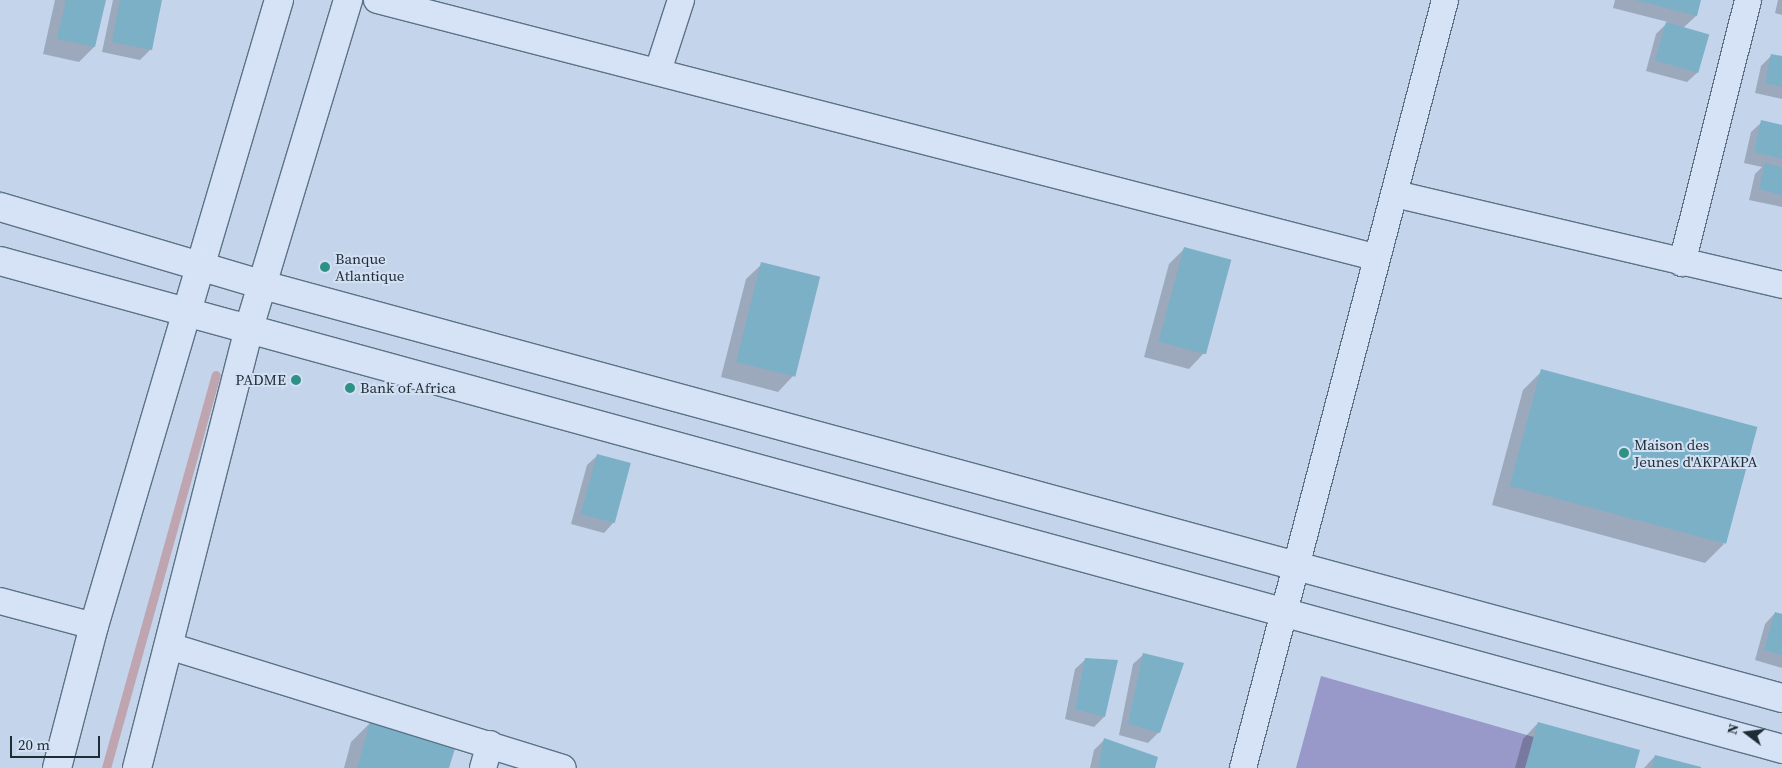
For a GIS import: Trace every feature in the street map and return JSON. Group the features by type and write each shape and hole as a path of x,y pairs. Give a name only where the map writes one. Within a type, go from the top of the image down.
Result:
{"main road":[{"path":"57,768 94,626 279,0"},
{"path":"137,768 249,328 348,0"},
{"path":"0,208 202,264 263,285 1294,562 1782,698"},
{"path":"0,261 186,314 249,328 1782,749"}],"street":[{"path":"376,0 658,71 1374,257"},
{"path":"658,71 681,0"},
{"path":"1243,768 1284,611 1294,562 1374,257 1395,194 1445,0"},
{"path":"1682,263 1748,0"},
{"path":"1395,194 1782,285"},
{"path":"0,601 94,626"},
{"path":"169,646 487,756 562,768"}],"shaded area":[{"path":"1321,676 1534,737 1526,768 1296,768"}],"building":[{"path":"66,0 106,0 95,47 57,39"},
{"path":"120,0 162,0 152,50 112,42"},
{"path":"1635,0 1701,0 1697,16"},
{"path":"1666,22 1709,34 1698,73 1655,60"},
{"path":"1771,54 1782,56 1782,87 1765,83"},
{"path":"1761,120 1782,125 1782,159 1754,152"},
{"path":"1765,163 1782,167 1782,195 1759,189"},
{"path":"1184,247 1231,260 1206,354 1159,342"},
{"path":"761,262 820,277 795,377 736,362"},
{"path":"1541,369 1757,427 1726,544 1510,486"},
{"path":"597,454 631,463 615,523 581,514"},
{"path":"1775,612 1782,614 1782,655 1764,650"},
{"path":"1143,653 1184,663 1160,733 1128,724"},
{"path":"1085,658 1118,660 1105,717 1075,709"},
{"path":"370,722 456,745 449,768 357,768"},
{"path":"1538,722 1640,750 1635,768 1525,768"},
{"path":"1104,738 1158,757 1155,768 1098,768"},
{"path":"1655,755 1701,767 1701,768 1652,768"}],"waterway":[{"path":"106,768 216,375"}],"place":[{"name":"Banque Atlantique","path":"325,267"},
{"name":"PADME","path":"296,380"},
{"name":"Bank of Africa","path":"350,388"},
{"name":"Maison des Jeunes d'AKPAKPA","path":"1624,453"}]}
